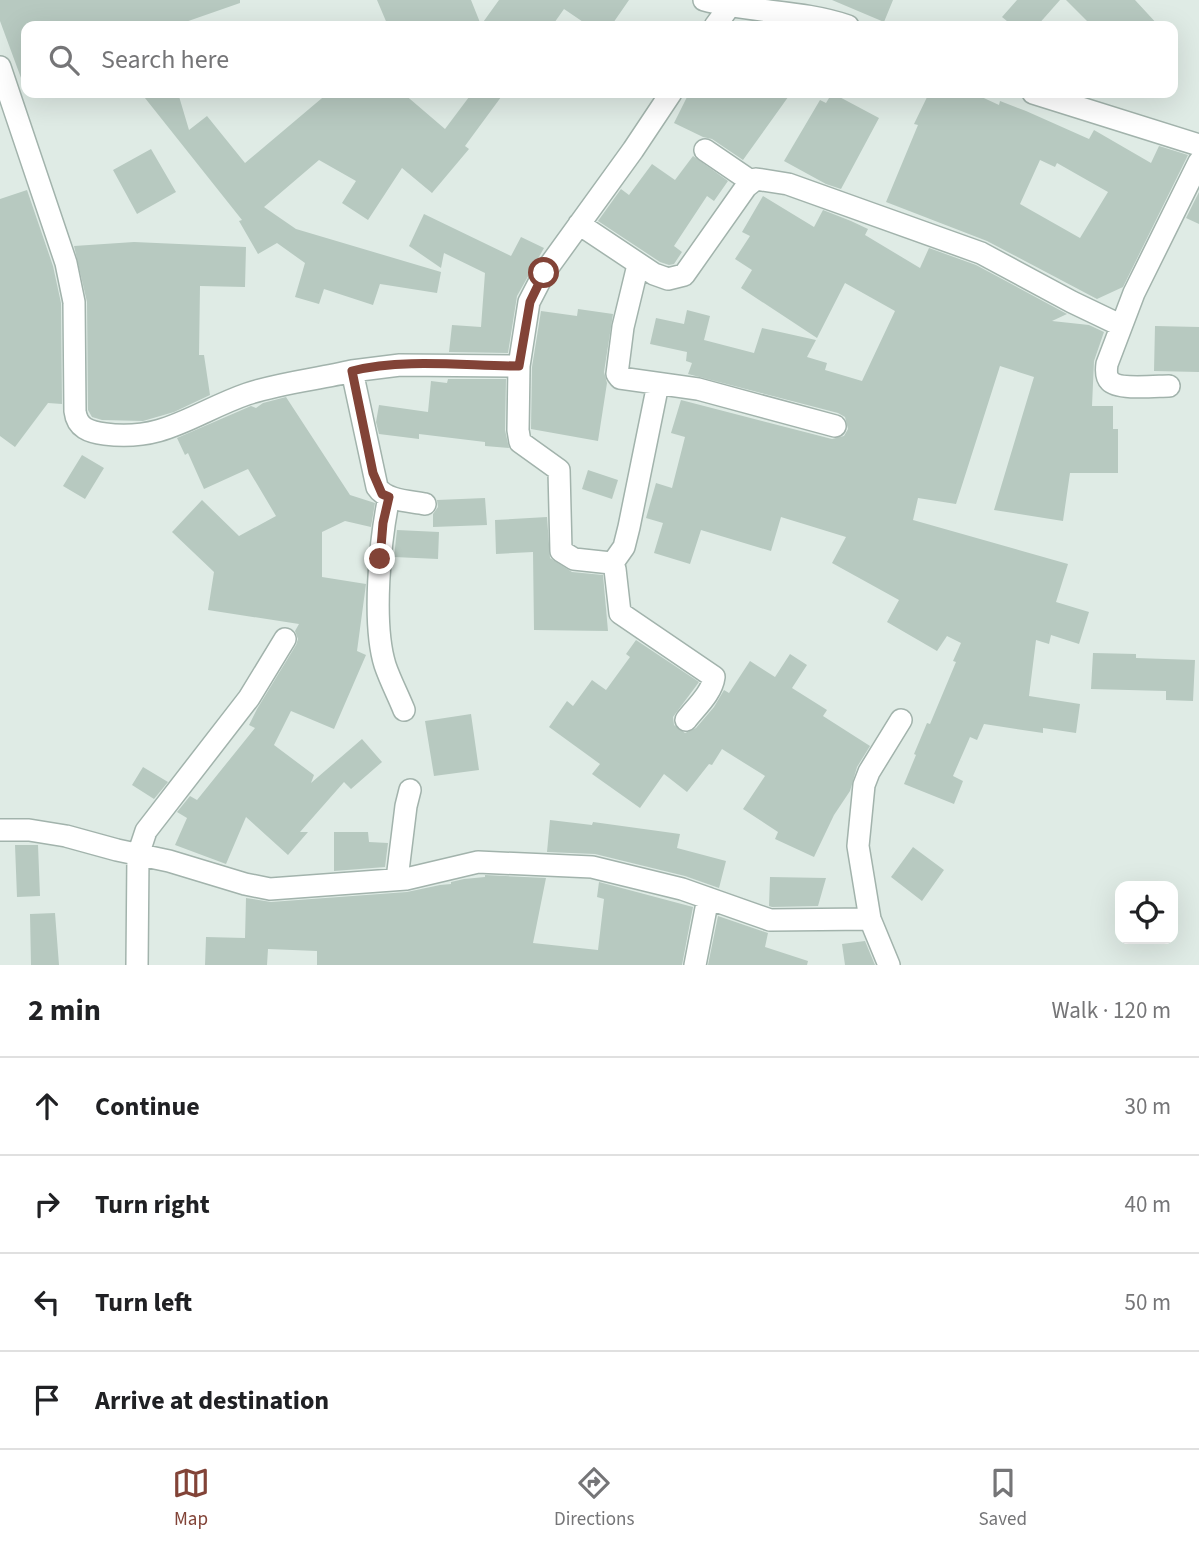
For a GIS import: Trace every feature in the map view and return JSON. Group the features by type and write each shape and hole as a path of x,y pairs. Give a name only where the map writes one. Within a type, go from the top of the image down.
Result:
{"street":[{"path":"704,0 729,7 826,21"},
{"path":"719,21 729,7"},
{"path":"0,67 66,263 74,302 76,419 90,432 142,435 168,429 248,394 367,368 400,365 519,366"},
{"path":"668,98 634,150 544,273 530,302 519,366 517,430 520,442 555,466 561,475 561,551 574,559 606,561 612,564 615,569 620,613 715,677 706,696 686,720"},
{"path":"1048,98 1199,145"},
{"path":"705,150 752,182"},
{"path":"1169,386 1122,386 1109,380 1107,365 1134,293 1199,162"},
{"path":"579,224 638,265 668,279 684,275 752,182 764,179 788,184 981,253 1072,303 1120,325"},
{"path":"638,265 623,327 617,374 620,378 698,389 835,426"},
{"path":"352,371 373,473 382,494 425,504"},
{"path":"612,564 624,547 658,384"},
{"path":"389,497 383,523 380,559 380,638 385,664 404,710"},
{"path":"138,965 138,855 146,831 249,698 285,639"},
{"path":"888,965 870,919 858,846 861,797 869,772 901,720"},
{"path":"397,879 410,790"},
{"path":"0,830 29,830 66,836 270,889 397,879 478,862 592,867 682,889 770,919 870,919"},
{"path":"695,965 708,898"}],"building":[{"path":"0,0 240,0 240,3 188,21 21,21 21,78 0,21"},
{"path":"377,0 471,0 479,21 386,21"},
{"path":"499,0 629,0 614,21 582,21 564,9 556,21 484,21"},
{"path":"832,0 893,0 884,21"},
{"path":"1017,0 1060,0 1041,21 1007,21 1002,17"},
{"path":"1066,0 1135,0 1154,21 1087,21"},
{"path":"145,98 179,98 189,130 207,116 245,163 322,98 409,98 445,129 468,98 500,98 465,146 469,149 432,193 402,168 368,220 342,203 356,181 319,160 264,207 296,229 441,272 437,293 380,284 373,305 324,289 319,304 295,297 305,263 277,243 258,254 239,221 242,220"},
{"path":"686,98 787,98 743,160 712,139 674,123"},
{"path":"829,98 841,98 879,118 841,189 826,184 784,161 820,100 826,103"},
{"path":"927,98 984,98 999,105 1000,101 1026,111 1089,139 1094,130 1151,163 1159,146 1188,155 1123,287 1097,299 987,241 886,202 918,125 914,124","holes":["1040,160 1055,167 1057,163 1108,192 1080,238 1020,204"]},
{"path":"151,149 176,192 137,214 113,170"},
{"path":"693,156 728,181 714,201 707,196 674,246 682,252 674,264 660,262 598,221 621,189 629,195 652,164 675,180"},
{"path":"27,190 53,266 61,303 62,404 48,403 15,447 0,436 0,199"},
{"path":"1199,192 1199,224 1186,218"},
{"path":"763,196 814,227 823,210 851,221 868,229 865,235 920,268 929,248 976,265 1067,314 1052,321 1089,325 1104,332 1094,361 1092,406 1113,406 1113,429 1118,429 1118,473 1070,473 1063,521 994,510 1034,377 1000,366 956,504 918,498 913,520 1068,564 1056,602 1089,612 1079,644 1051,635 1049,644 1036,640 1029,696 1080,704 1076,733 1043,728 1043,733 984,724 977,740 970,737 953,776 963,781 954,804 904,784 927,723 930,724 956,662 953,661 961,643 947,636 937,651 887,622 899,600 832,563 846,537 781,517 771,551 701,530 690,564 654,553 663,523 646,518 656,483 672,488 685,437 671,433 681,400 832,439 844,436 848,429 845,417 838,413 688,374 692,363 686,361 687,352 650,344 656,318 684,324 687,310 710,316 704,340 754,353 762,328 816,340 807,357 827,363 825,370 862,381 895,311 845,283 817,338 741,288 752,270 735,259 750,236 742,232"},
{"path":"424,214 511,256 521,237 544,248 517,296 508,353 449,352 452,325 481,327 485,273 444,253 441,268 409,246"},
{"path":"134,242 246,247 245,287 200,286 199,355 204,355 210,395 174,412 143,421 102,420 92,417 88,410 87,302 74,246"},
{"path":"578,309 613,314 604,372 607,383 598,441 531,429 532,367 541,311 577,316"},
{"path":"1155,326 1199,327 1199,372 1154,371"},
{"path":"448,379 506,379 505,430 509,448 485,446 485,442 419,434 419,439 379,434 376,422 379,405 428,412 431,381 447,383"},
{"path":"286,397 350,495 375,503 371,527 345,521 322,532 322,577 366,584 357,651 366,655 334,729 291,711 274,745 314,775 311,783 362,739 382,762 351,789 344,782 300,832 308,832 288,855 246,817 226,864 175,845 187,818 177,812 190,796 197,800 255,728 249,725 296,645 298,639 295,631 299,624 208,610 214,572 172,532 202,500 239,536 276,516 248,469 204,489 188,453 185,455 177,438 251,406 256,408 263,403"},
{"path":"82,455 104,468 85,499 63,486"},
{"path":"588,470 618,480 612,499 582,489"},
{"path":"485,498 487,525 433,527 437,500"},
{"path":"547,517 550,558 572,572 603,575 608,631 534,630 533,552 496,554 495,520"},
{"path":"397,530 439,532 438,559 394,557"},
{"path":"636,640 699,682 673,717 674,725 685,733 696,728 724,690 729,693 750,661 775,677 790,654 807,665 792,688 827,710 823,716 870,746 857,767 850,791 834,815 814,857 775,839 778,832 743,809 765,776 722,749 712,765 709,764 687,792 664,774 640,808 592,774 600,764 549,727 567,701 573,706 592,680 606,690 630,657 626,654"},
{"path":"1093,653 1195,660 1193,701 1166,700 1166,691 1091,689"},
{"path":"471,714 479,770 434,776 425,721"},
{"path":"143,767 168,782 154,799 132,785"},
{"path":"550,820 592,825 593,822 680,834 677,848 726,861 719,888 685,876 595,854 547,852"},
{"path":"334,832 368,832 369,842 388,843 385,867 334,871"},
{"path":"15,845 38,845 40,896 17,897"},
{"path":"913,847 944,870 922,901 891,877"},
{"path":"485,875 546,878 533,943 598,950 604,899 597,897 599,882 693,907 682,965 317,965 317,951 268,949 267,965 205,965 206,937 245,938 246,898 271,902 407,892"},
{"path":"770,877 826,878 818,906 769,906"},
{"path":"55,913 59,965 31,965 30,914"},
{"path":"718,916 768,933 765,947 808,961 807,965 708,965"},
{"path":"865,941 875,965 845,965 842,944"}],"route":[{"path":"380,559 383,523 389,497 382,494 377,487 352,371 400,365 519,366 530,302 544,273"}]}
